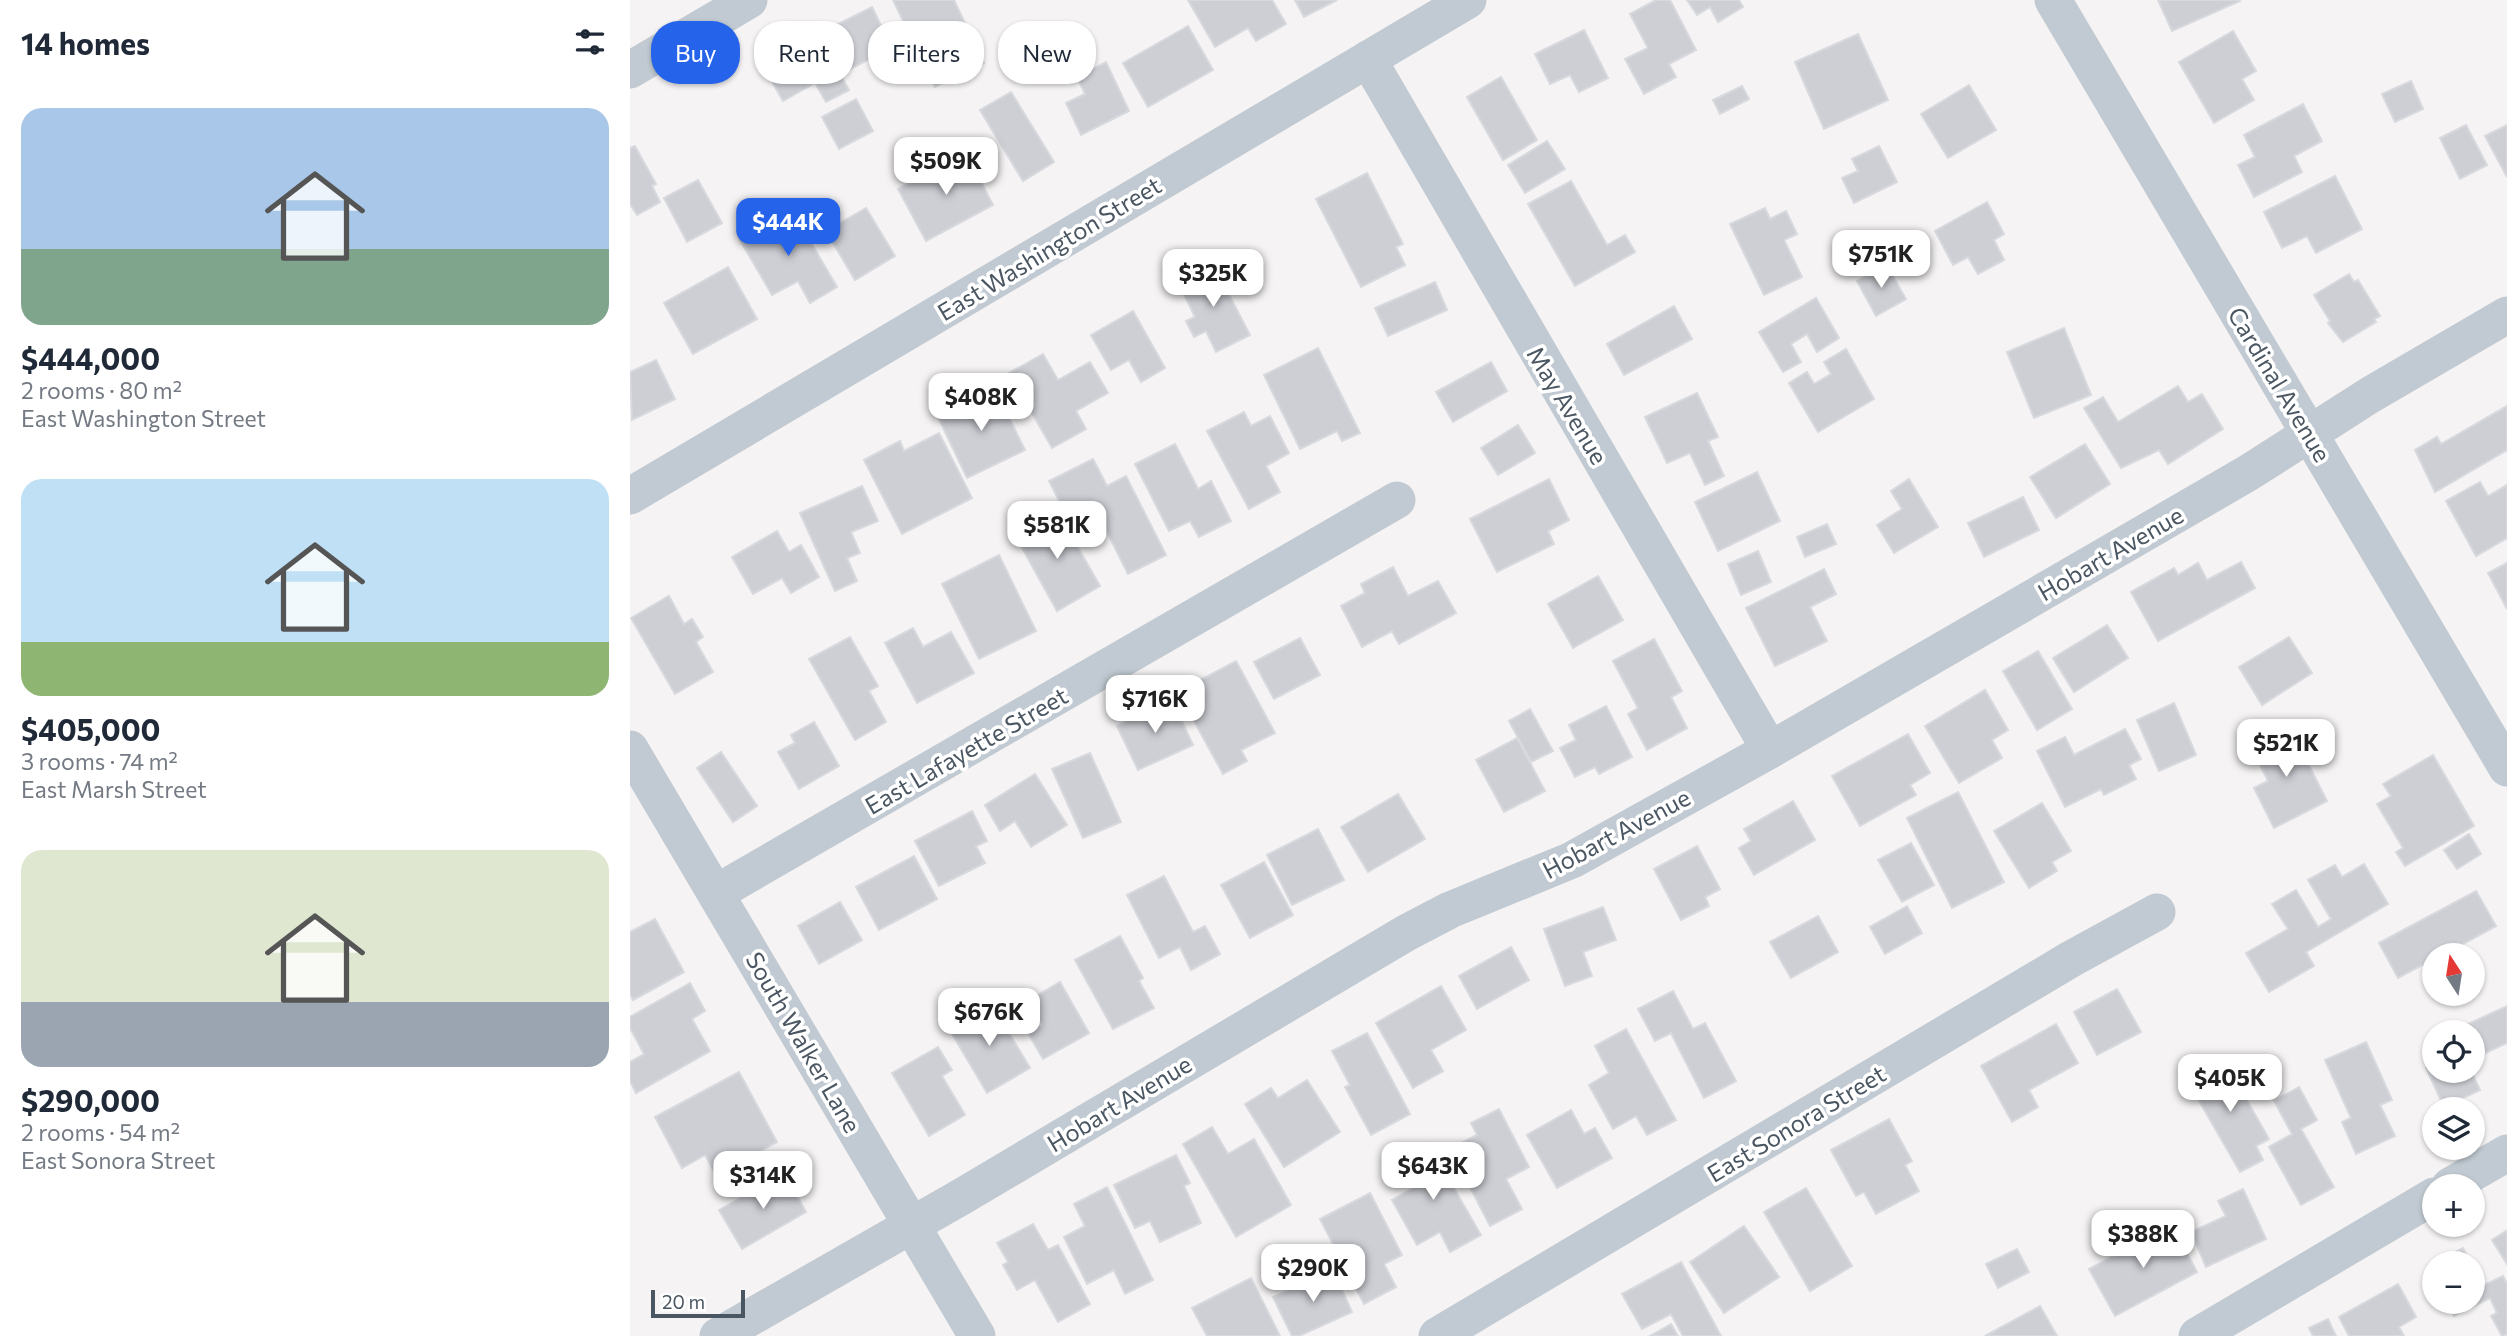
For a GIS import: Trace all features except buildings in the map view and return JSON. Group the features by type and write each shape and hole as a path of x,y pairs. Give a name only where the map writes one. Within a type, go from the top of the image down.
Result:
{"street":[{"path":"630,70 749,0"},
{"name":"East Washington Street","path":"630,496 1468,0"},
{"name":"Cardinal Avenue","path":"2053,0 2507,768"},
{"name":"May Avenue","path":"1368,59 1770,750"},
{"name":"Hobart Avenue","path":"719,1336 1406,933 1450,910 1572,860 1770,750 2248,473 2507,315"},
{"name":"East Lafayette Street","path":"716,893 1397,500"},
{"name":"South Walker Lane","path":"630,749 977,1336"},
{"name":"East Sonora Street","path":"1437,1336 2059,966 2157,912"},
{"path":"2471,1174 2507,1153"},
{"path":"2197,1336 2422,1203"}]}
